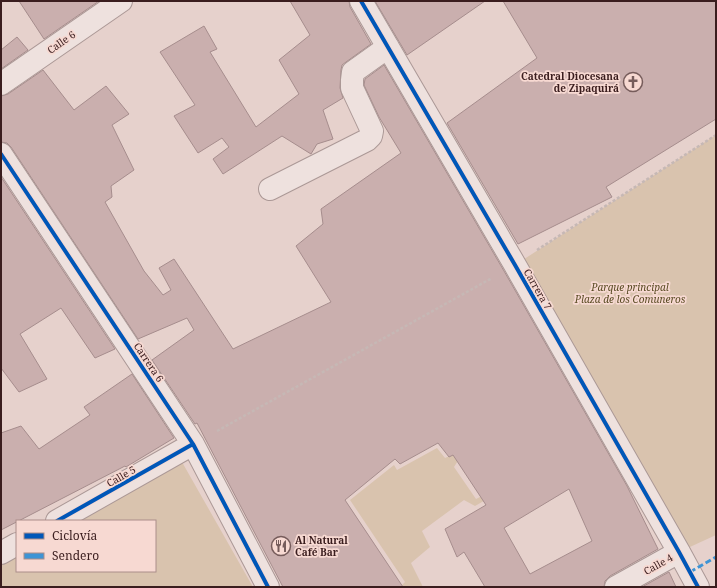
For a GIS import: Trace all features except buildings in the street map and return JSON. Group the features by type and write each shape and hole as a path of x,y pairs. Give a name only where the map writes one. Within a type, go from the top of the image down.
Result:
{"street":[{"name":"Calle 6","path":"1,84 121,1"},
{"name":"Carrera 7","path":"361,1 515,265 698,587"},
{"path":"270,188 367,140 371,136 372,131 352,88 353,72 388,47"},
{"name":"Carrera 6","path":"1,154 193,444 268,587"},
{"name":"Calle 5","path":"59,520 193,444"},
{"path":"1,553 16,545"},
{"name":"Calle 4","path":"616,587 679,552"}],"path":[{"path":"193,444 515,265 716,135"}],"green space":[{"name":"Parque principal Plaza de los Comuneros","path":"716,135 716,535 679,552 515,265"},
{"path":"437,448 445,458 456,453 459,459 454,467 476,499 486,494 489,498 475,506 464,500 422,531 430,547 411,563 423,587 400,587 405,582 350,500 394,465 397,470"},
{"path":"178,455 253,587 1,587 1,557 16,549 16,572 156,572 156,520 66,520"}],"marked path":[{"path":"690,572 716,557"}],"cycle path":[{"path":"361,1 515,265 698,587"},
{"path":"1,154 193,444 268,587"},
{"path":"59,520 193,444"}],"place":[{"name":"Catedral Diocesana de Zipaquirá","path":"633,82"},
{"name":"Al Natural Café Bar","path":"281,546"}]}
